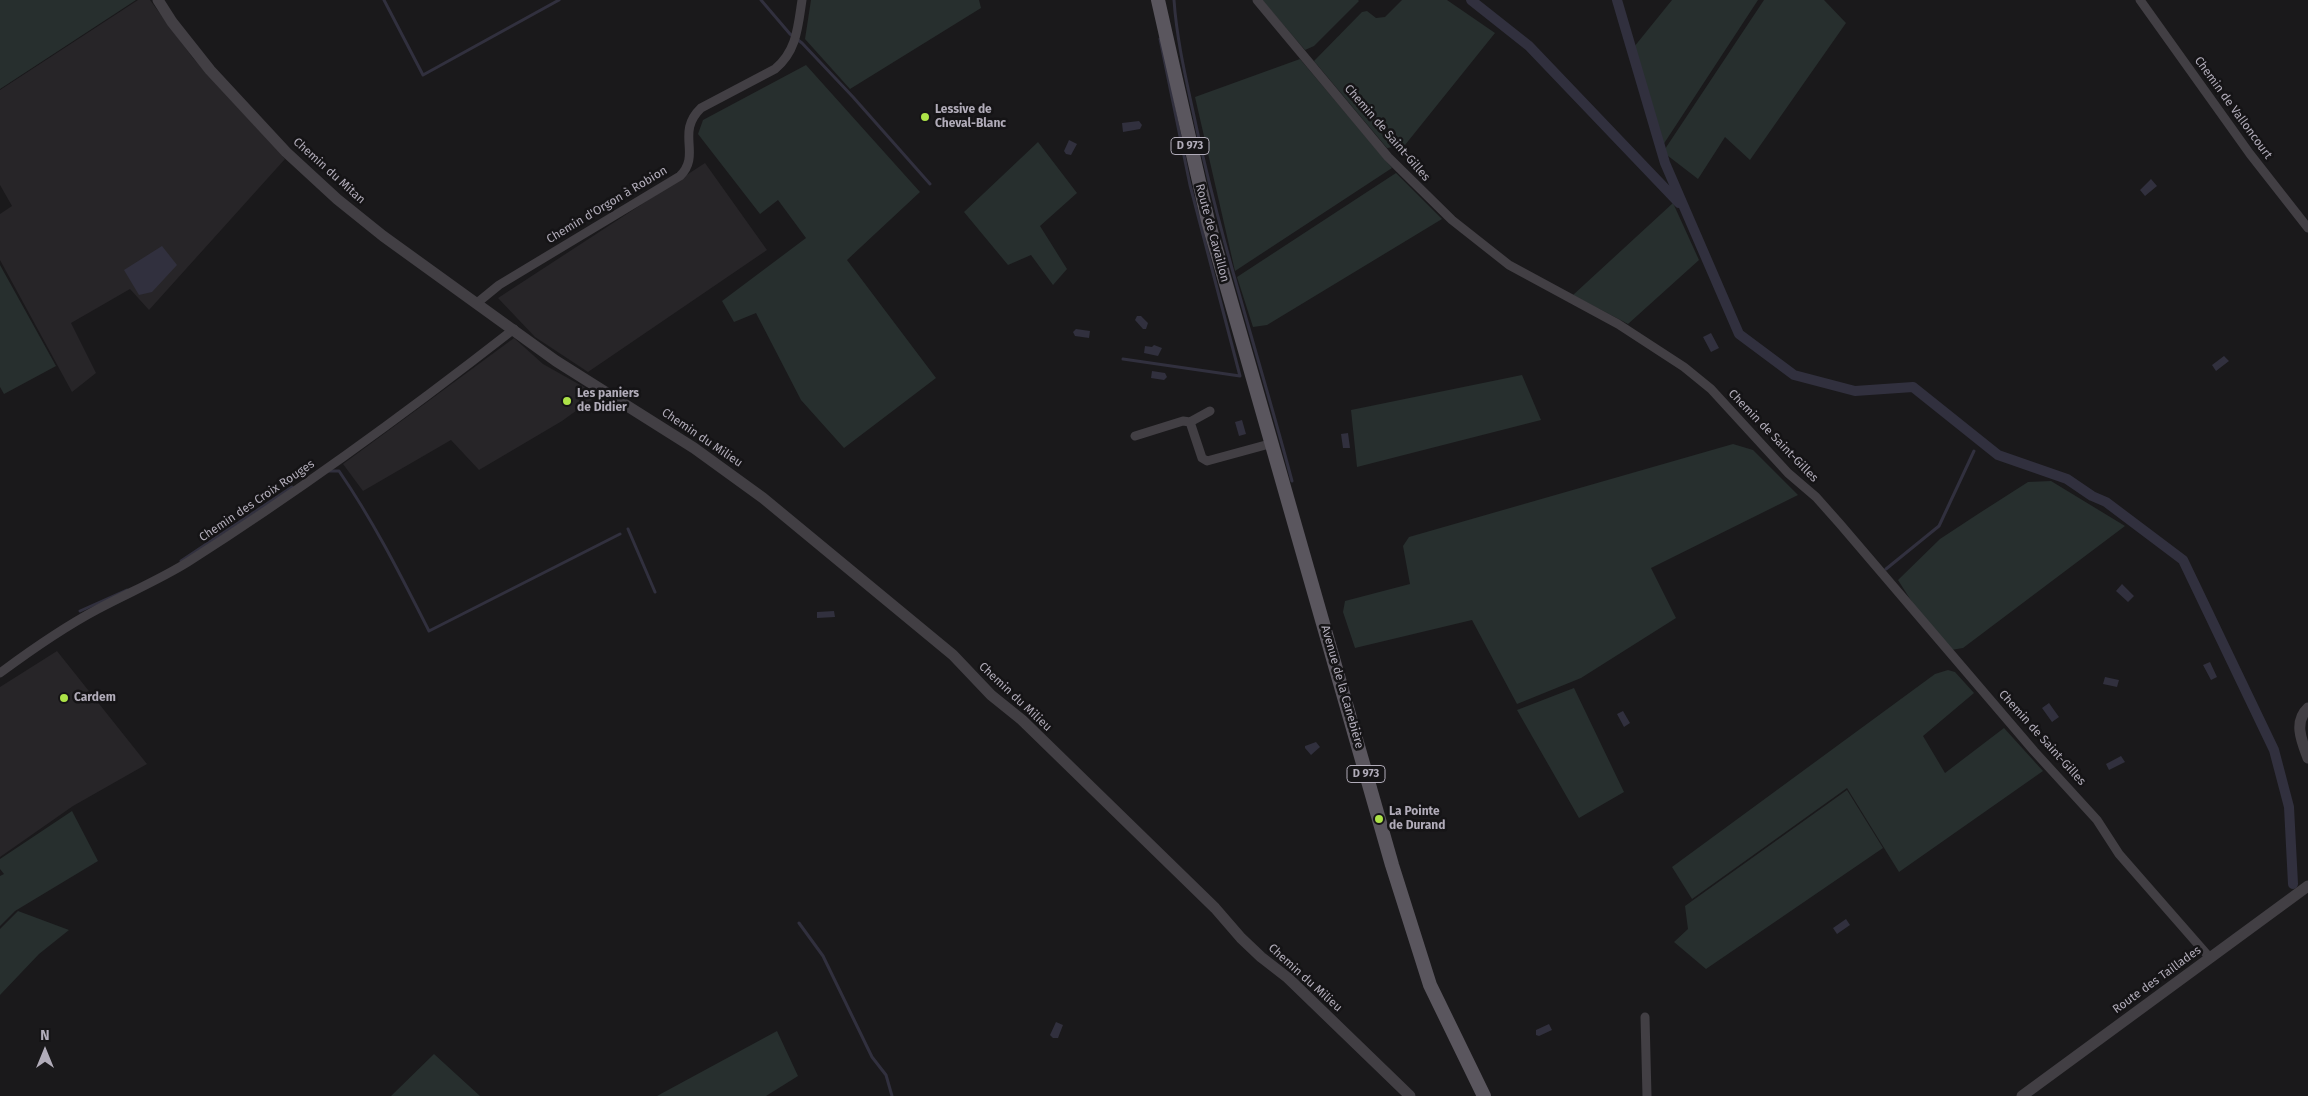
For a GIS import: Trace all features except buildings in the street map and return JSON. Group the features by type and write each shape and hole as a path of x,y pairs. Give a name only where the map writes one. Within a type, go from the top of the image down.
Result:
{"main road":[{"name":"Route de Cavaillon","path":"1158,0 1206,213 1272,443"},
{"name":"Route de Cavaillon","path":"1163,0 1164,20"},
{"name":"Avenue de la Canebière","path":"1272,443 1392,866 1426,975 1484,1096"}],"street":[{"name":"Chemin du Mitan","path":"158,0 177,30 210,70 314,179 383,236 514,329"},
{"name":"Chemin d'Orgon à Robion","path":"477,303 499,285 680,176 687,168 690,158 688,126 693,116 700,108 775,69 784,61 794,42 802,0"},
{"name":"Chemin de Saint-Gilles","path":"1257,0 1388,157 1452,220 1509,265 1639,337 1684,367 1712,390 1788,473 1816,497 1846,531 2034,751 2091,813 2119,854 2210,958"},
{"name":"Chemin de Valloncourt","path":"2140,0 2250,154 2308,228"},
{"name":"Chemin des Croix Rouges","path":"0,673 38,645 97,609 152,583 188,562 332,466 514,329"},
{"name":"Chemin du Milieu","path":"514,329 565,368 666,430 733,476 786,516 953,655 991,696 1022,720 1215,908 1240,938 1288,978 1410,1096"},
{"path":"1135,436 1183,421 1190,422 1210,411"},
{"path":"1190,422 1202,458 1207,461 1272,443"},
{"path":"2308,708 2301,718 2300,727 2301,738 2308,758"},
{"name":"Route des Taillades","path":"2022,1096 2308,886"},
{"path":"1645,1017 1647,1096"}],"shaded area":[{"path":"0,0 136,0 0,89"},
{"path":"138,0 150,0 193,58 285,159 149,310 130,289 71,323 96,373 72,392 0,260 0,214 12,206 0,185 0,90"},
{"path":"811,0 979,0 981,8 850,89 805,39"},
{"path":"1262,0 1359,1 1314,46 1305,50"},
{"path":"1402,0 1447,0 1495,33 1405,145 1387,148 1314,61 1362,12 1367,11 1376,18 1385,17"},
{"path":"1672,0 1758,0 1663,145 1634,47"},
{"path":"1764,0 1824,0 1846,23 1750,160 1725,137 1698,179 1663,152"},
{"path":"1300,59 1392,168 1235,271 1195,97"},
{"path":"806,65 920,192 847,260 936,378 844,448 801,400 756,313 734,322 722,301 806,238 778,200 760,214 698,134 703,120"},
{"path":"1038,142 1077,193 1040,226 1067,269 1053,285 1031,255 1008,265 964,212"},
{"path":"705,163 767,250 588,372 535,337 498,298"},
{"path":"1396,173 1442,219 1267,325 1253,327 1237,277"},
{"path":"1673,203 1699,260 1628,324 1573,295"},
{"path":"0,265 56,366 4,394 0,387"},
{"path":"514,338 543,364 598,395 562,421 479,470 451,440 363,491 343,464"},
{"path":"1522,375 1541,420 1357,467 1351,410"},
{"path":"1733,444 1753,450 1798,495 1651,568 1676,618 1581,678 1517,704 1472,620 1355,648 1343,612 1345,601 1410,584 1403,546 1409,537"},
{"path":"2051,481 2125,526 1963,648 1951,650 1919,613 1898,580 1940,539 1978,514 2028,482"},
{"path":"57,651 147,764 73,806 0,857 0,687"},
{"path":"1948,670 1955,672 1974,693 1923,736 1945,773 2004,728 2043,771 1899,872 1847,788 1692,899 1672,867 1935,674"},
{"path":"1574,688 1624,792 1579,818 1517,710"},
{"path":"1847,790 1883,848 1706,969 1674,942 1688,929 1685,906"},
{"path":"72,811 98,861 15,911 0,926 0,876 4,874 0,869 0,859"},
{"path":"18,911 69,930 39,954 0,995 0,929"},
{"path":"777,1031 798,1076 766,1096 657,1096"},
{"path":"434,1054 480,1096 391,1096"}],"water":[{"path":"1139,121 1142,125 1140,129 1123,132 1122,123"},
{"path":"1069,140 1077,144 1071,155 1066,154 1064,151"},
{"path":"2151,179 2157,186 2145,196 2140,190"},
{"path":"162,246 177,265 152,292 139,295 124,270"},
{"path":"1137,316 1141,316 1148,323 1146,329 1143,329 1135,320"},
{"path":"1076,329 1090,331 1089,338 1075,336 1073,332"},
{"path":"1711,333 1719,348 1711,352 1703,337"},
{"path":"1154,345 1162,348 1158,356 1144,353 1145,346 1152,347"},
{"path":"2224,356 2229,361 2216,371 2212,365"},
{"path":"1152,371 1165,373 1167,377 1164,380 1151,378"},
{"path":"1242,420 1246,434 1239,436 1235,422"},
{"path":"1348,433 1350,448 1343,448 1341,434"},
{"path":"2122,584 2134,596 2128,602 2116,591"},
{"path":"834,611 835,617 817,618 817,612"},
{"path":"2210,662 2217,677 2211,680 2203,665"},
{"path":"2105,677 2119,680 2117,687 2103,684"},
{"path":"2049,703 2059,717 2052,722 2042,708"},
{"path":"1623,711 1630,723 1624,727 1617,714"},
{"path":"1316,742 1320,747 1311,755 1305,746"},
{"path":"2121,756 2125,762 2109,770 2106,764"},
{"path":"1846,919 1850,925 1837,934 1833,928"},
{"path":"1056,1022 1063,1025 1058,1038 1053,1038 1050,1035"},
{"path":"1549,1024 1552,1030 1539,1036 1536,1035 1536,1030"}],"waterway":[{"path":"384,0 423,75 559,0"},
{"path":"761,0 790,34 802,43 853,97 930,184"},
{"path":"1174,0 1183,65 1207,174 1230,263 1292,481"},
{"path":"1471,0 1529,46 1679,203"},
{"path":"1617,0 1665,163 1739,334 1794,375 1855,391 1913,387 1998,455 2067,479 2092,496 2106,502 2183,560 2274,750 2289,807 2293,884"},
{"path":"1123,359 1240,376 1190,185 1160,39"},
{"path":"1886,569 1939,526 1974,451"},
{"path":"329,471 339,471 352,490 387,550 429,631 620,534"},
{"path":"181,561 292,487"},
{"path":"628,529 655,592"},
{"path":"80,611 127,590"},
{"path":"799,923 823,956 872,1057 886,1075 892,1096"}],"place":[{"name":"Lessive de Cheval-Blanc","path":"925,117"},
{"name":"Les paniers de Didier","path":"567,401"},
{"name":"Cardem","path":"64,698"},
{"name":"La Pointe de Durand","path":"1379,819"}]}
